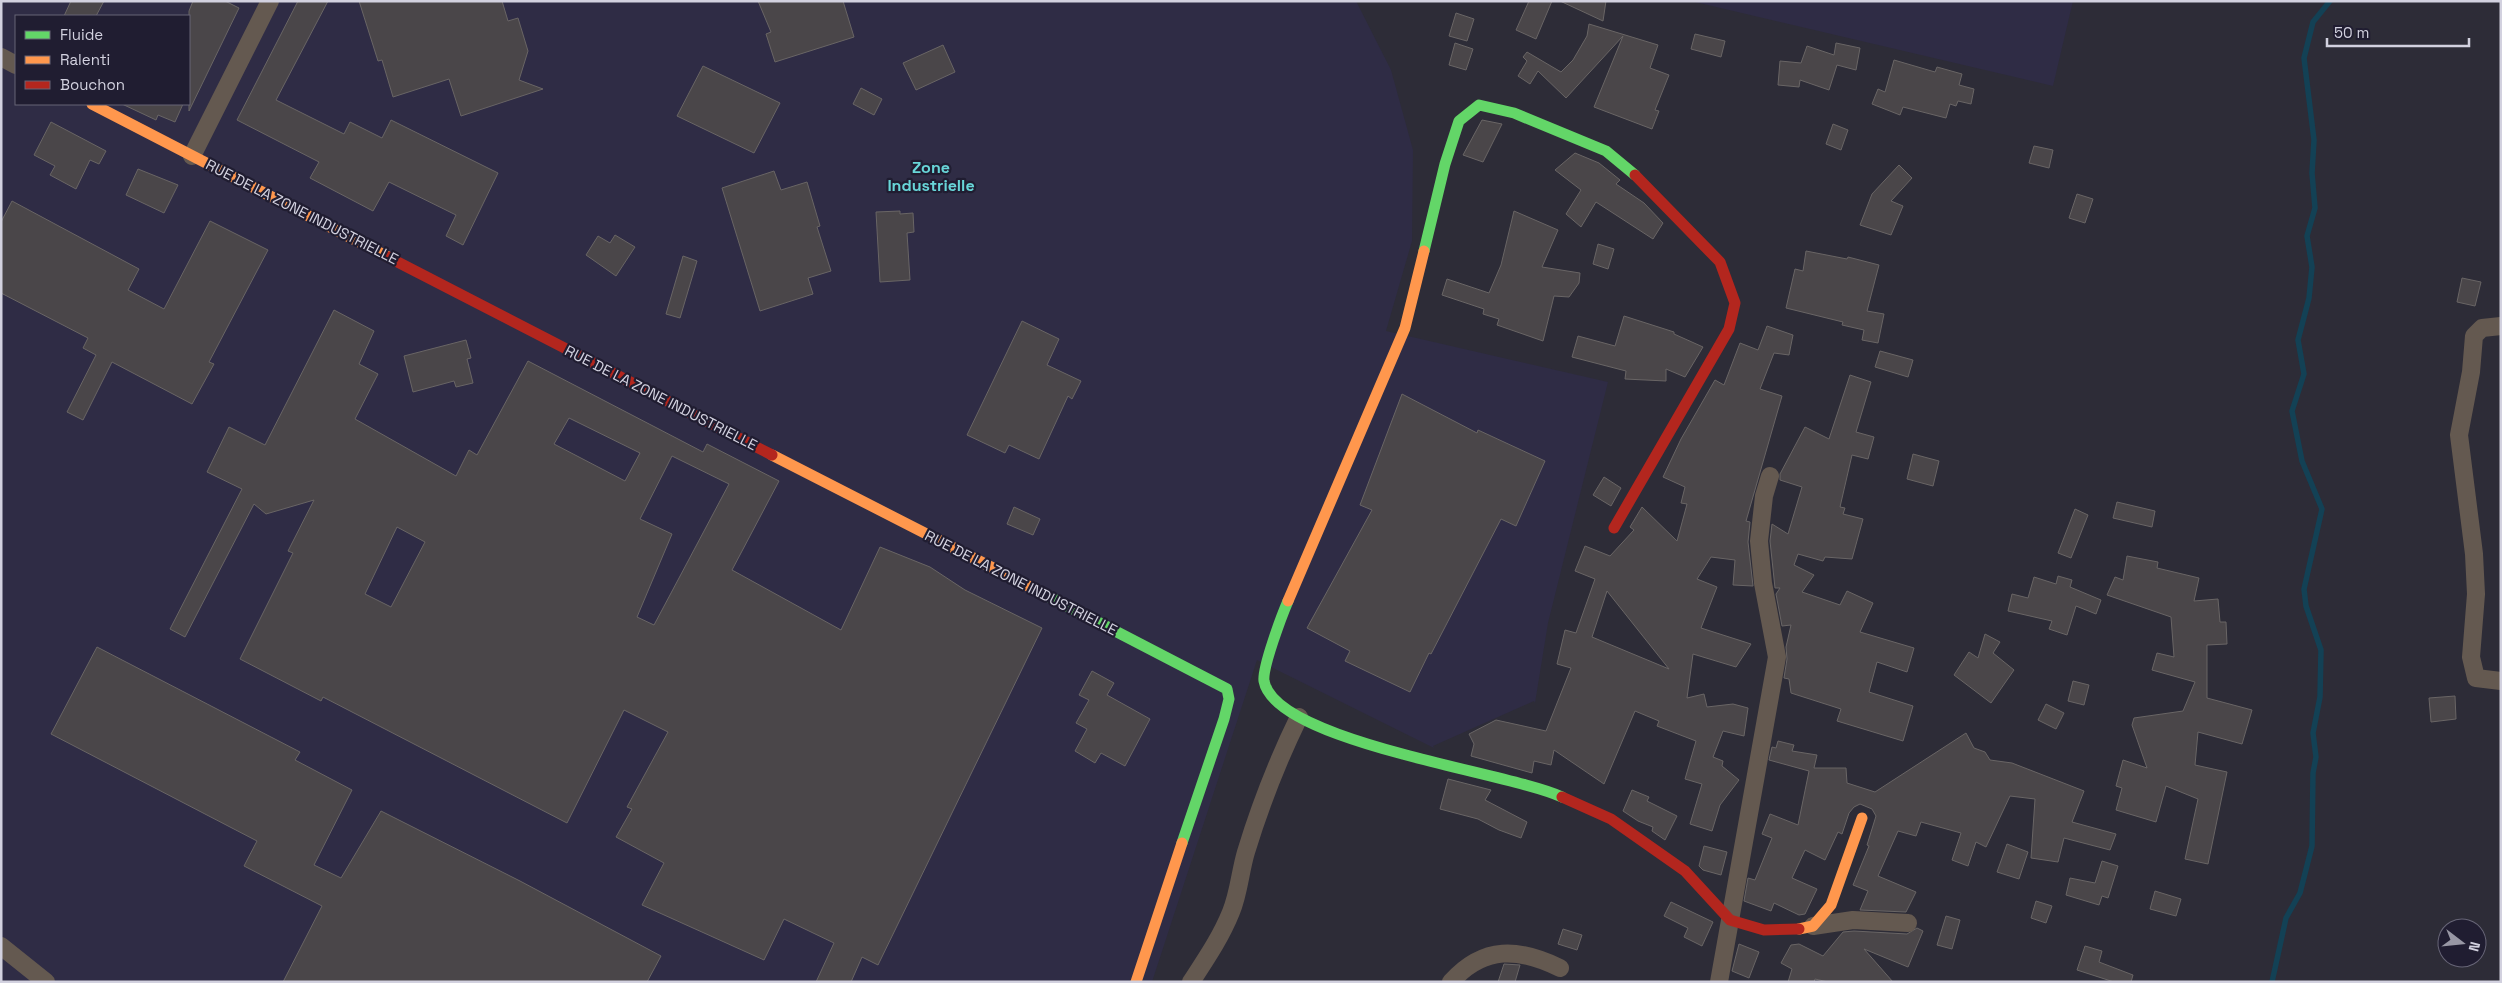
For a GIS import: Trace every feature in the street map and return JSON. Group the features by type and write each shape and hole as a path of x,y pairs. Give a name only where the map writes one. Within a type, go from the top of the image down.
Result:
{"street":[{"path":"192,156 270,1"},
{"path":"1,57 15,64"},
{"name":"RUE DE LA ZONE INDUSTRIELLE","path":"94,105 1227,689 1229,694 1224,718 1136,982"},
{"path":"1614,528 1729,329 1734,303 1720,262 1640,179 1606,150 1514,113 1479,105 1459,121 1445,164 1405,328 1277,626 1264,680 1271,698 1299,717 1328,732 1408,756 1478,772 1556,794 1610,819 1685,872 1730,920 1764,930 1792,932 1813,926 1853,920 1908,923"},
{"path":"2501,326 2482,328 2474,336 2471,372 2459,435 2474,554 2476,594 2471,656 2476,678 2501,681"},
{"path":"1719,982 1778,657 1763,583 1759,542 1764,496 1770,476"},
{"path":"1191,982 1219,940 1232,910 1248,845 1279,758 1299,717"},
{"path":"1813,926 1830,905 1862,818"},
{"path":"1,946 46,982"},
{"path":"1451,982 1461,970 1499,952 1537,956 1560,968"}],"shaded area":[{"path":"1,1 1356,1 1391,70 1413,150 1412,241 1386,331 1608,382 1548,623 1535,703 1534,701 1433,746 1434,748 1257,660 1152,982 1,982"},
{"path":"1691,1 2073,1 2053,86"}],"building":[{"path":"71,1 104,1 97,15 64,15"},
{"path":"193,1 225,1 239,8 189,111 190,15 189,11"},
{"path":"298,1 328,1 276,100 344,134 350,122 382,138 391,120 498,173 463,245 446,236 456,215 389,182 373,211 310,178 319,162 237,120"},
{"path":"359,1 502,1 508,21 518,18 528,51 519,80 543,89 461,116 449,79 393,97 382,60 378,61"},
{"path":"758,1 843,1 854,37 775,62 766,34 771,32"},
{"path":"1529,1 1552,1 1536,39 1516,30"},
{"path":"1560,1 1606,1 1603,21"},
{"path":"1456,13 1474,19 1467,41 1449,36"},
{"path":"1589,24 1658,45 1650,68 1669,75 1655,110 1659,111 1652,129 1594,107 1623,36 1566,98 1538,71 1530,84 1518,76 1527,61 1523,57 1527,52 1561,72 1573,60 1587,36"},
{"path":"1695,34 1725,41 1721,57 1691,49"},
{"path":"1455,43 1473,49 1466,70 1449,65"},
{"path":"1836,43 1860,48 1856,70 1837,65 1829,90 1800,80 1799,87 1778,85 1780,61 1801,63 1807,46 1834,55"},
{"path":"943,45 955,72 916,90 903,63"},
{"path":"1894,60 1935,72 1937,67 1962,74 1959,85 1974,89 1971,104 1958,101 1956,106 1950,104 1946,118 1903,107 1900,115 1872,104 1878,89 1885,92"},
{"path":"703,66 780,103 754,153 677,116"},
{"path":"861,88 882,99 874,115 853,104"},
{"path":"124,105 183,105 175,122 158,115 156,120"},
{"path":"1482,120 1502,124 1483,162 1463,155"},
{"path":"51,122 106,151 99,164 90,160 76,189 50,175 55,166 34,155"},
{"path":"1833,124 1848,130 1841,150 1826,144"},
{"path":"2034,146 2053,150 2049,168 2029,163"},
{"path":"1575,153 1599,163 1620,180 1616,184 1644,203 1663,223 1653,239 1596,202 1581,227 1566,214 1581,190 1555,170"},
{"path":"1899,165 1912,178 1891,201 1903,206 1891,235 1860,225 1872,194"},
{"path":"138,169 178,185 164,213 126,195"},
{"path":"774,171 781,190 807,182 820,226 817,227 831,271 808,278 813,294 760,311 722,188"},
{"path":"2077,194 2093,199 2085,223 2069,218"},
{"path":"12,201 139,269 128,290 164,309 210,221 268,250 209,362 214,364 192,404 112,362 83,420 67,412 96,355 83,348 88,338 1,293 1,222"},
{"path":"900,211 900,214 913,213 914,232 907,233 910,280 880,282 876,212"},
{"path":"1514,211 1558,230 1542,267 1580,273 1579,283 1569,297 1554,296 1543,341 1497,325 1499,319 1483,314 1484,309 1442,295 1447,279 1489,293 1501,265"},
{"path":"615,235 635,247 616,276 586,255 598,236 610,243"},
{"path":"1598,244 1614,249 1608,269 1593,264"},
{"path":"1806,251 1847,259 1848,257 1879,265 1867,311 1884,314 1878,343 1862,340 1864,330 1842,325 1843,322 1786,308 1795,269 1803,271"},
{"path":"683,256 697,261 680,318 666,314"},
{"path":"2462,278 2481,282 2475,306 2457,302"},
{"path":"334,310 374,331 359,364 378,374 355,419 456,476 469,450 477,455 528,361 703,452 707,444 779,481 732,570 841,630 880,547 930,567 965,590 1042,628 878,965 862,957 851,982 816,982 834,943 784,919 764,960 642,905 664,863 616,837 632,809 627,807 668,732 624,710 567,823 323,697 321,701 240,659 293,553 288,551 314,500 266,514 254,504 185,637 170,629 242,489 207,472 229,427 265,445","holes":["569,418 640,453 625,481 554,444","672,456 729,484 654,625 637,617 672,534 640,519","397,527 425,542 391,607 365,594"]},
{"path":"1624,316 1674,332 1674,334 1703,347 1685,377 1666,369 1666,381 1625,379 1626,371 1572,357 1578,336 1615,346"},
{"path":"1022,321 1059,339 1047,365 1081,381 1072,399 1068,396 1039,459 1009,445 1005,453 967,435"},
{"path":"1767,326 1793,335 1789,355 1774,353 1760,389 1782,396 1746,521 1750,522 1748,542 1753,586 1733,585 1735,560 1711,557 1697,579 1717,587 1701,628 1751,644 1736,667 1693,654 1687,698 1704,694 1707,707 1733,704 1748,708 1744,736 1723,731 1713,757 1723,761 1722,766 1739,780 1720,805 1712,831 1690,824 1702,784 1685,779 1696,741 1657,726 1659,721 1635,711 1604,784 1554,750 1551,765 1534,761 1532,773 1471,756 1474,744 1469,734 1496,720 1546,731 1571,668 1557,664 1565,630 1576,633 1595,579 1575,571 1585,546 1610,556 1634,530 1630,527 1642,507 1677,541 1687,504 1681,503 1685,487 1663,477 1681,439 1715,380 1724,385 1740,343 1758,350","holes":["1607,591 1669,669 1592,637"]},
{"path":"466,340 471,358 467,359 473,383 456,387 454,381 413,392 404,356"},
{"path":"1880,351 1913,360 1908,377 1875,367"},
{"path":"1850,375 1871,382 1856,432 1874,437 1868,459 1852,455 1840,507 1845,508 1843,514 1863,519 1852,559 1825,557 1823,561 1798,554 1794,565 1814,575 1802,592 1840,605 1847,591 1873,603 1860,632 1914,648 1907,672 1877,662 1869,692 1913,706 1903,741 1837,721 1841,709 1791,693 1789,679 1784,678 1787,659 1786,647 1791,625 1782,626 1776,594 1780,588 1775,588 1770,541 1772,524 1788,534 1802,487 1780,480 1780,474 1805,427 1829,439"},
{"path":"1402,394 1477,433 1478,430 1545,461 1516,526 1501,519 1410,692 1345,661 1350,651 1307,628 1372,510 1360,505"},
{"path":"1913,454 1939,461 1933,486 1907,479"},
{"path":"1604,477 1621,488 1611,506 1593,495"},
{"path":"2117,502 2155,511 2152,527 2113,518"},
{"path":"1014,507 1040,519 1033,535 1007,524"},
{"path":"2075,509 2088,515 2071,558 2058,553"},
{"path":"2127,556 2158,562 2157,568 2199,578 2194,601 2218,599 2220,622 2226,622 2227,644 2207,645 2207,698 2252,710 2242,744 2198,732 2195,765 2227,772 2208,864 2185,859 2198,799 2166,786 2156,822 2116,810 2122,788 2116,786 2123,760 2147,768 2132,725 2134,718 2183,711 2195,682 2152,670 2157,653 2174,657 2171,617 2107,595 2115,577 2123,580"},
{"path":"2058,576 2072,580 2070,587 2101,600 2096,614 2076,606 2067,635 2049,629 2052,621 2008,611 2012,594 2028,598 2034,577 2056,584"},
{"path":"1985,634 2000,642 1993,653 2014,670 1991,703 1954,675 1969,652 1978,658"},
{"path":"97,647 300,752 295,760 352,790 314,865 341,878 381,811 520,881 661,956 647,982 283,982 322,906 244,866 257,841 51,734"},
{"path":"1092,671 1114,683 1107,695 1150,719 1125,766 1101,753 1095,763 1075,751 1087,729 1076,723 1089,700 1079,695"},
{"path":"2073,681 2089,685 2084,705 2068,701"},
{"path":"2455,696 2456,719 2431,722 2429,698"},
{"path":"2046,704 2064,713 2056,729 2038,720"},
{"path":"1966,733 1974,748 1985,752 1990,760 2012,763 2084,791 2072,822 2116,834 2110,850 2064,838 2058,862 2031,858 2035,799 2010,796 1986,847 1976,842 1968,866 1952,860 1961,833 1921,822 1916,836 1898,831 1878,876 1916,892 1906,912 1860,910 1868,891 1853,885 1869,846 1867,845 1876,816 1872,809 1860,804 1849,813 1842,834 1838,832 1825,860 1805,850 1792,878 1817,889 1805,914 1799,915 1774,903 1771,911 1744,901 1748,878 1755,880 1772,838 1762,834 1770,814 1798,825 1809,771 1769,760 1772,747 1776,748 1778,741 1794,745 1792,751 1817,755 1814,768 1846,768 1847,783 1875,792"},
{"path":"1448,779 1491,790 1485,800 1527,822 1521,838 1499,830 1478,819 1440,809"},
{"path":"1632,790 1649,797 1647,801 1677,816 1665,840 1652,831 1653,827 1638,821 1623,811"},
{"path":"2007,844 2028,852 2019,879 1997,872"},
{"path":"1704,846 1727,852 1721,875 1703,870 1699,866"},
{"path":"2102,861 2118,866 2108,898 2102,896 2099,905 2066,895 2070,878 2095,883"},
{"path":"2155,891 2181,899 2176,916 2150,909"},
{"path":"2036,901 2052,906 2046,923 2031,918"},
{"path":"1671,902 1713,922 1702,946 1684,937 1688,928 1664,916"},
{"path":"1946,916 1960,920 1952,949 1937,945"},
{"path":"1917,928 1923,931 1908,967 1864,949 1893,982 1828,982 1815,979 1814,982 1788,982 1792,969 1781,963 1791,945 1799,944 1823,956 1843,932 1907,934"},
{"path":"1563,929 1582,935 1577,950 1558,944"},
{"path":"1739,944 1759,952 1749,978 1732,971"},
{"path":"2085,946 2102,951 2099,962 2133,975 2131,982 2114,982 2077,970"},
{"path":"1504,964 1520,965 1515,982 1498,982"}],"waterway":[{"path":"2272,982 2286,918 2300,893 2312,846 2313,773 2316,757 2313,733 2320,697 2321,650 2306,606 2304,589 2322,509 2302,461 2292,411 2304,374 2298,340 2309,298 2312,267 2307,236 2315,208 2312,173 2314,140 2304,58 2313,22 2330,1"}],"traffic: fast":[{"path":"1424,251 1445,164 1459,121 1479,105 1514,113 1606,151 1635,175"},
{"path":"1040,592 1227,689 1229,699 1224,719 1182,843"},
{"path":"1288,601 1273,641 1264,674 1264,681 1278,702 1308,721 1349,738 1397,753 1534,787 1562,797"}],"traffic: slow":[{"path":"94,105 388,257"},
{"path":"1288,601 1405,328 1424,251"},
{"path":"772,455 1040,592"},
{"path":"1799,929 1813,926 1831,905 1862,818"},
{"path":"1136,982 1182,843"}],"traffic: jam":[{"path":"1614,528 1729,329 1735,303 1720,262 1635,175"},
{"path":"388,257 772,455"},
{"path":"1562,797 1611,819 1685,871 1730,920 1764,930 1799,929"}],"district":[{"name":"Zone Industrielle","path":"931,176"}]}
